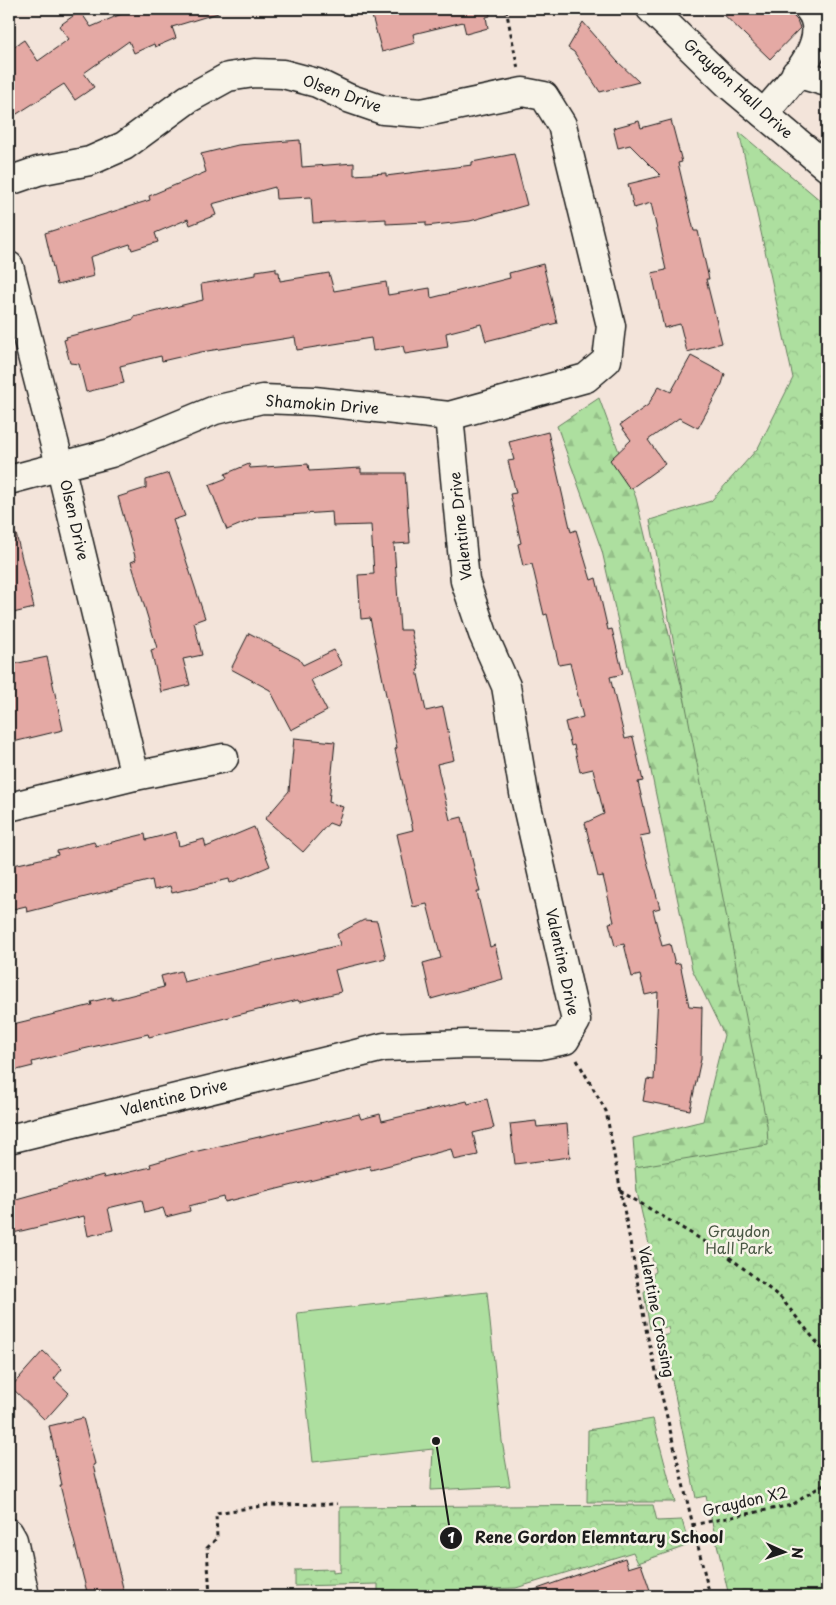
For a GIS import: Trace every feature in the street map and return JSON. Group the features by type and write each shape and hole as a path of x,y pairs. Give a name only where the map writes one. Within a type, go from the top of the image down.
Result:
{"street":[{"name":"Graydon Hall Drive","path":"651,9 728,84 827,167"},
{"path":"764,114 816,44 818,21"},
{"path":"796,73 827,82"},
{"name":"Olsen Drive","path":"9,181 38,171 90,161 124,146 188,99 228,78 246,74 283,74 317,83 348,98 383,110 422,113 523,92 544,96 562,125 611,326 606,360"},
{"name":"Olsen Drive","path":"9,266 60,465 135,776"},
{"name":"Shamokin Drive","path":"9,480 111,452 215,410 262,399 314,401 449,416 586,378 606,360"},
{"name":"Valentine Drive","path":"9,1139 384,1047 466,1044 540,1046 565,1040 576,1021 524,793 506,686 484,634 465,581 449,416"},
{"path":"9,807 135,776 224,758"},
{"path":"9,1533 13,1540 26,1596"}],"path":[{"path":"506,9 523,92"},
{"name":"Valentine Crossing","path":"565,1040 606,1111 647,1334 710,1596"},
{"path":"620,1191 724,1253 781,1298 827,1355"},
{"name":"Graydon X2","path":"692,1525 792,1504 827,1482"},
{"path":"210,1596 207,1548 217,1538 216,1513 269,1505 337,1504"}],"green space":[{"name":"Graydon Hall Park","path":"739,132 827,206 827,1596 729,1596 706,1496 696,1498 663,1336 669,1334 668,1327 650,1329 644,1293 655,1271 637,1192 635,1167 768,1145 767,1126 650,520 711,501 758,448 793,378"},
{"path":"599,398 636,498 827,1289 689,1225 637,1192 633,1138 703,1121 724,1035 692,969 644,737 602,551 557,426"},
{"path":"487,1292 502,1441 510,1486 431,1490 433,1449 313,1462 297,1313"},
{"path":"653,1419 675,1502 587,1502 588,1430"},
{"path":"653,1505 657,1521 682,1520 689,1545 638,1563 633,1552 516,1588 378,1593 378,1584 295,1586 295,1570 333,1569 333,1573 340,1572 340,1507"}],"building":[{"path":"133,9 218,9 218,13 172,27 176,38 155,47 154,44 134,53 129,41 84,73 94,87 75,100 64,84 9,119 9,50 24,40 38,61 69,39 59,26 80,11 91,27"},
{"path":"370,9 489,9 490,16 486,17 488,28 466,34 463,22 413,34 415,43 382,52"},
{"path":"718,9 786,9 797,20 800,28 770,59"},
{"path":"583,22 617,61 639,82 600,92 574,52 568,48"},
{"path":"671,120 682,162 678,163 694,231 698,231 709,279 706,279 722,343 687,352 680,324 664,328 652,273 666,270 651,203 634,208 628,184 661,176 630,145 618,148 613,128 639,121 641,128"},
{"path":"300,140 302,167 354,163 354,175 386,173 386,176 472,165 472,162 514,154 527,205 470,221 426,226 426,222 386,224 386,219 313,223 311,197 276,199 275,187 212,204 216,215 190,225 188,219 155,233 158,242 132,250 130,244 90,257 94,276 57,285 45,233 150,200 149,196 206,172 201,154 238,145"},
{"path":"543,264 557,323 486,341 481,324 446,333 448,347 405,354 403,346 373,351 371,338 297,350 295,337 201,352 162,361 161,356 120,366 124,383 86,392 79,364 70,363 64,340 67,339 66,337 118,324 134,319 134,317 203,300 201,284 256,275 256,271 276,268 276,272 279,272 280,281 329,273 334,291 386,282 388,295 430,288 431,298 510,278 509,273"},
{"path":"691,356 725,374 722,384 698,428 679,418 648,440 665,464 630,489 610,460 631,440 620,425 648,405 659,386 671,392"},
{"path":"548,432 571,532 576,530 591,580 596,578 608,630 612,629 623,674 610,677 625,739 633,737 643,781 638,782 650,834 640,836 660,908 653,910 662,946 670,944 675,964 680,963 689,1006 702,1007 701,1059 690,1110 643,1101 647,1079 654,1080 658,992 645,995 640,975 632,977 624,944 615,946 609,923 614,922 603,876 598,877 585,823 604,814 593,769 580,772 574,745 571,746 565,722 583,717 570,663 559,665 547,614 544,615 532,564 523,566 518,544 521,543 510,494 516,493 508,461 514,460 509,442"},
{"path":"249,464 250,468 308,464 309,471 361,468 361,473 405,473 410,543 394,544 400,630 411,630 426,711 443,707 454,760 437,764 450,820 462,817 480,892 477,892 490,947 495,945 503,979 431,999 423,963 441,958 427,904 413,907 397,834 413,830 395,749 397,748 370,618 361,619 358,575 374,574 371,525 333,526 332,512 258,517 227,530 209,485 227,478 225,474"},
{"path":"169,473 185,516 173,520 205,618 194,622 202,655 183,659 190,685 161,692 151,650 157,648 131,562 136,560 118,497 146,488 146,480"},
{"path":"16,534 34,608 9,614 9,535"},
{"path":"249,633 299,659 303,665 334,650 342,665 311,680 327,711 291,730 270,690 231,669"},
{"path":"47,657 63,730 9,743 9,665"},
{"path":"294,738 335,742 329,802 343,807 337,826 329,823 303,852 265,819 289,791"},
{"path":"254,827 270,866 230,883 229,879 172,893 170,886 154,890 152,880 27,912 26,906 9,910 9,866 58,855 57,851 94,842 96,846 145,834 146,840 176,832 179,846 204,839 206,847"},
{"path":"364,920 377,921 386,958 335,970 341,992 299,1002 298,1000 149,1037 148,1034 79,1050 32,1062 33,1066 9,1072 9,1025 92,1005 91,1002 112,997 112,1000 164,987 161,976 181,971 184,982 340,945 337,934"},
{"path":"487,1099 494,1128 473,1133 478,1155 454,1160 451,1149 371,1170 370,1166 225,1202 224,1197 189,1206 190,1211 166,1217 163,1208 145,1213 142,1200 108,1208 113,1230 88,1236 84,1216 13,1233 9,1217 9,1201 103,1175 104,1178 151,1167 150,1164 185,1154 359,1114 361,1119 380,1114 382,1121 467,1101 468,1104"},
{"path":"536,1121 537,1127 567,1124 570,1157 515,1164 510,1124"},
{"path":"43,1351 62,1369 54,1379 69,1393 45,1420 11,1387"},
{"path":"83,1418 125,1596 88,1596 60,1485 62,1485 49,1426"},
{"path":"625,1558 628,1568 641,1564 652,1596 524,1596 523,1594"}],"place":[{"name":"Rene Gordon Elemntary School","path":"436,1441"}]}
